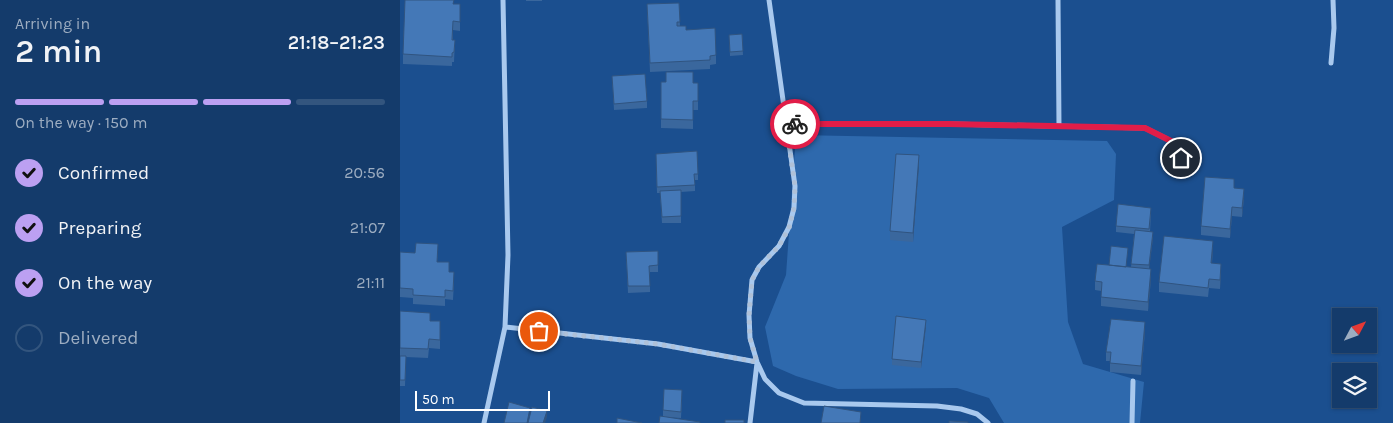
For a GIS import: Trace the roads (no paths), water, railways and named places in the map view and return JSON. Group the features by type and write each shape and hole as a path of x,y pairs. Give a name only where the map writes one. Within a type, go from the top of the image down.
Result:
{"street":[{"path":"484,423 505,327 508,255 503,0"},
{"path":"769,0 795,186 794,208 789,228 779,246 759,267 752,280 749,315 750,338 757,362 765,379 779,393 804,403 936,406 977,414 988,423"},
{"path":"1058,0 1059,126"},
{"path":"1331,63 1334,28 1333,0"},
{"path":"786,124 949,124 1145,128 1179,145 1183,171"},
{"path":"505,327 658,344 757,362"},
{"path":"750,423 757,362"},
{"path":"1132,423 1133,381"}]}
